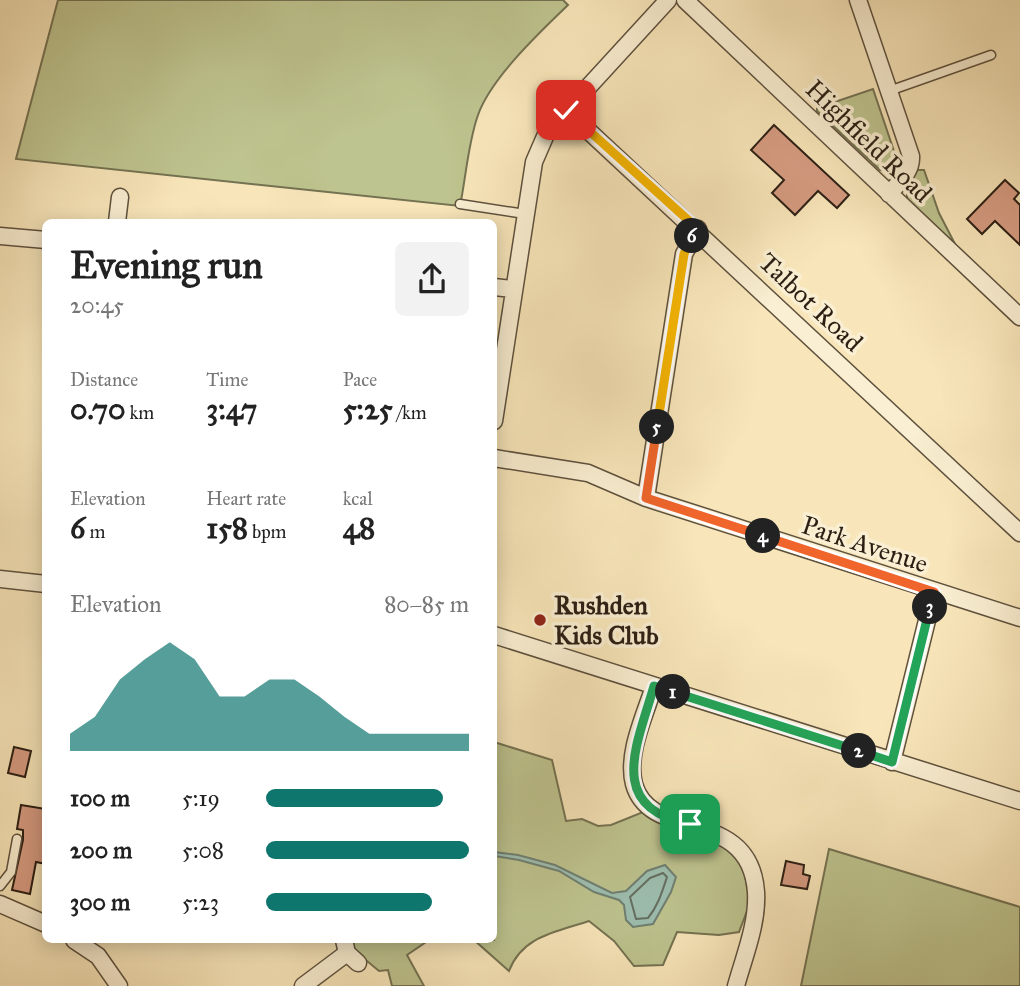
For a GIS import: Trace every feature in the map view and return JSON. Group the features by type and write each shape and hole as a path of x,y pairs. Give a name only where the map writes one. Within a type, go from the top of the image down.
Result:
{"street":[{"path":"497,399 512,289 534,162 547,132 668,0"},
{"name":"Highfield Road","path":"685,0 1020,317"},
{"path":"858,0 910,149 911,164 889,194"},
{"name":"Talbot Road","path":"566,110 698,229 1020,533"},
{"path":"117,219 120,197"},
{"path":"646,498 684,254 698,229"},
{"path":"0,236 42,240"},
{"path":"497,288 512,289"},
{"name":"Park Avenue","path":"497,458 588,473 646,498 1020,618"},
{"path":"0,579 42,584"},
{"path":"892,762 934,592"},
{"path":"497,636 1020,801"},
{"path":"654,686 632,759 634,784 653,812 668,820 704,828 727,839 747,860 756,892 753,923 736,986"},
{"path":"0,922 2,905 42,922"},
{"path":"78,943 98,956 119,986"},
{"path":"303,986 350,952"}],"lane":[{"path":"889,91 991,55"},
{"path":"460,204 525,214"},
{"path":"0,886 11,872 17,839"}],"green space":[{"path":"58,0 563,0 568,5 517,56 484,101 472,137 460,206 16,159"},
{"path":"873,89 897,160 887,171 880,170 817,111 817,108"},
{"path":"917,170 924,170 939,213 955,244 907,199 907,185"},
{"path":"497,743 552,760 566,821 582,819 598,826 611,825 643,812 710,833 738,859 745,875 750,903 739,932 719,935 677,932 663,965 634,966 614,941 589,921 553,932 531,943 522,950 509,971 477,943 497,943"},
{"path":"829,849 1020,907 1020,986 801,986"},
{"path":"351,943 425,943 407,955 424,986 392,986 388,970 379,971 355,951"}],"water":[{"path":"497,852 555,865 612,893 626,891 647,871 665,865 676,877 671,892 653,924 633,927 626,920 624,905 619,900 594,892 559,871 497,856"}],"building":[{"path":"774,125 849,195 837,208 818,191 795,215 772,193 784,180 751,150"},
{"path":"1005,180 1019,193 1014,199 1020,205 1020,245 995,221 982,234 967,219"},
{"path":"14,747 31,751 25,777 8,773"},
{"path":"21,805 42,808 42,863 36,862 30,894 12,890 23,840 23,830 17,829"},
{"path":"786,861 804,865 803,874 810,876 807,889 781,885"}],"place":[{"name":"Rushden Kids Club","path":"540,620"}],"route":[{"path":"566,110 698,229 685,246 646,498 934,592 892,762 654,686 632,759 634,784 653,812 668,820 690,824"}]}
